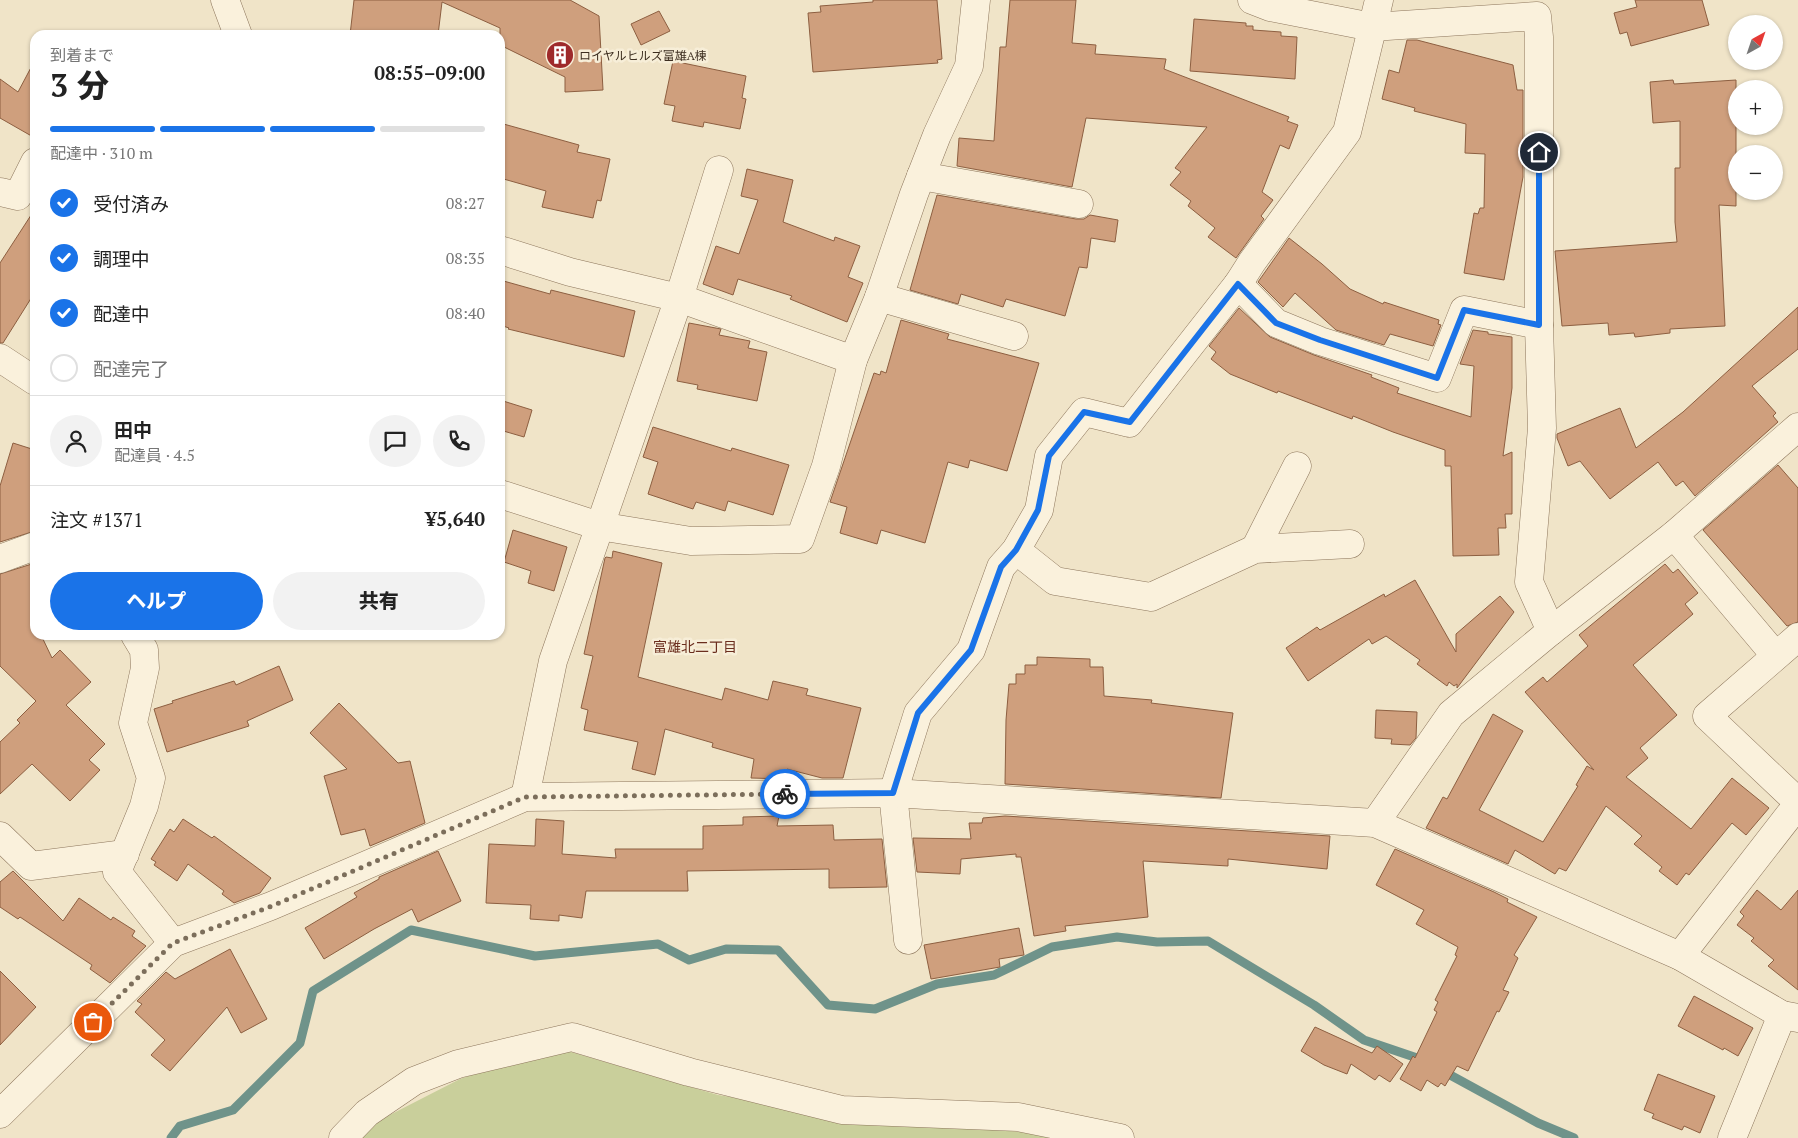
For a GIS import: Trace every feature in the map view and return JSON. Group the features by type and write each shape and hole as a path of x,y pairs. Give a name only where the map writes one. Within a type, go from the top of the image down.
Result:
{"street":[{"path":"226,0 236,30"},
{"path":"505,496 599,526 691,541 800,539 826,466 853,360 879,297 937,135 969,66 976,0"},
{"path":"1252,0 1270,7 1372,27 1537,16 1539,37 1539,325 1542,428 1529,582 1551,630"},
{"path":"908,940 893,793 918,713 971,650 1001,567 1016,550 1038,510 1049,456 1084,412 1130,422 1238,284 1347,132 1379,0"},
{"path":"525,797 553,661 679,298 719,170"},
{"path":"0,192 18,196 30,172"},
{"path":"921,176 1079,204"},
{"path":"505,252 570,272 679,298 853,360"},
{"path":"1238,284 1276,323 1320,340 1437,378 1464,310 1539,325"},
{"path":"879,297 1014,336"},
{"path":"0,358 30,378"},
{"path":"1375,823 1451,714 1551,630 1674,535 1798,427"},
{"path":"1254,549 1297,466"},
{"path":"1674,535 1775,655"},
{"path":"1016,550 1055,580 1151,597 1254,549 1350,544"},
{"path":"0,559 30,548"},
{"path":"1680,956 1798,803 1707,716 1798,637"},
{"path":"138,640 144,650 145,668 134,723 151,778 144,806 117,872 173,943"},
{"path":"0,1114 173,943 272,906 525,797 893,793 1375,823 1680,956 1790,1017 1732,1138"},
{"path":"0,836 32,866 125,854"},
{"path":"343,1138 367,1113 414,1081 458,1064 572,1037 689,1072 842,1110 1018,1116 1120,1138"}],"green space":[{"path":"540,1051 571,1052 718,1095 874,1120 1094,1138 360,1138 376,1122 460,1079"}],"building":[{"name":"ロイヤルヒルズ富雄A棟","path":"354,0 570,0 599,16 603,90 565,92 565,77 505,47 505,30 500,30 500,28 442,2 439,30 351,30"},
{"path":"873,0 937,0 942,59 937,60 938,63 813,72 808,13 821,12 820,6 873,2"},
{"path":"1010,0 1076,0 1072,43 1096,45 1095,54 1166,59 1164,69 1289,117 1287,121 1298,125 1289,149 1280,145 1262,192 1273,200 1261,216 1264,219 1236,258 1208,237 1215,228 1188,206 1191,201 1170,185 1181,172 1175,168 1207,127 1086,118 1072,187 957,166 959,138 994,141 1000,47 1006,47"},
{"path":"1635,0 1702,0 1709,25 1631,46 1627,32 1620,34 1614,13 1637,7"},
{"path":"659,11 670,31 641,45 631,24"},
{"path":"1194,19 1246,23 1246,26 1253,26 1253,30 1281,32 1281,36 1297,37 1295,79 1190,71"},
{"path":"1407,40 1417,40 1513,65 1517,90 1523,90 1523,177 1504,280 1464,273 1474,213 1478,214 1480,208 1484,208 1485,154 1465,153 1466,124 1414,111 1415,108 1382,99 1389,70 1399,73"},
{"path":"673,61 746,76 742,98 746,99 740,129 704,122 703,127 672,121 675,106 664,104"},
{"path":"30,69 30,135 0,118 0,79 18,92"},
{"path":"1673,80 1674,84 1728,81 1728,135 1736,135 1736,145 1728,145 1728,200 1736,200 1736,206 1719,205 1725,326 1670,329 1670,333 1635,337 1634,333 1609,335 1608,323 1562,326 1555,251 1677,242 1675,168 1680,168 1680,121 1653,123 1650,82"},
{"path":"505,124 579,145 577,152 610,159 601,201 597,200 593,218 542,207 546,191 505,179"},
{"path":"747,169 793,180 783,222 834,241 835,237 860,246 848,277 863,283 847,322 790,299 792,296 738,279 733,295 703,284 716,246 739,254 758,200 741,196"},
{"path":"937,195 1076,219 1084,219 1090,215 1118,220 1115,242 1091,238 1087,268 1079,267 1065,316 1006,299 1003,307 961,294 958,304 910,290"},
{"path":"30,217 30,300 3,343 0,343 0,263"},
{"path":"1289,238 1350,289 1383,304 1384,302 1439,320 1438,324 1441,325 1433,346 1390,334 1384,345 1336,330 1295,293 1283,307 1258,282"},
{"path":"505,281 550,294 551,290 635,311 624,357 505,327"},
{"path":"1798,307 1798,349 1752,386 1776,413 1773,416 1778,422 1695,496 1683,481 1676,486 1658,462 1610,499 1580,461 1568,466 1557,434 1620,408 1636,448 1683,412"},
{"path":"1239,308 1270,337 1314,355 1372,375 1371,377 1399,388 1397,393 1471,417 1474,366 1460,364 1473,330 1512,337 1512,388 1503,456 1512,452 1512,514 1505,514 1506,528 1498,528 1499,555 1453,556 1451,466 1445,466 1445,450 1353,416 1352,419 1278,391 1277,393 1230,374 1211,359 1216,352 1209,346"},
{"path":"901,320 949,334 947,339 1039,363 1007,471 970,460 968,468 948,462 925,543 881,530 877,544 840,533 847,507 830,502 874,373 880,375 881,371 886,373"},
{"path":"689,323 721,329 719,335 750,341 748,348 767,352 757,401 697,389 698,385 677,381"},
{"path":"505,402 532,410 524,437 505,431"},
{"path":"653,427 731,451 732,448 789,465 773,515 728,501 725,511 696,502 693,509 648,494 658,462 643,457"},
{"path":"13,443 30,448 30,533 0,542 0,486"},
{"path":"1778,465 1798,488 1798,622 1787,626 1703,530"},
{"path":"513,530 567,547 554,591 528,583 531,571 505,562"},
{"path":"613,551 662,563 638,677 722,700 725,688 768,700 773,681 808,689 806,695 861,708 843,778 822,778 787,769 786,779 751,778 754,759 712,747 713,743 665,729 655,775 632,769 638,742 584,730 588,710 581,708 593,656 584,654 605,558 612,558"},
{"path":"1665,564 1673,573 1678,569 1698,593 1685,604 1693,614 1633,665 1677,715 1640,748 1648,758 1626,777 1691,829 1732,778 1769,808 1746,835 1732,823 1689,875 1686,873 1677,885 1659,871 1662,867 1634,844 1642,836 1606,806 1566,871 1559,868 1555,874 1515,850 1508,864 1426,828 1443,797 1447,799 1493,714 1523,731 1479,810 1543,842 1578,786 1576,785 1587,766 1594,770 1525,692 1543,677 1547,682 1588,646 1579,635"},
{"path":"30,565 30,640 43,640 52,658 60,650 91,682 66,705 105,744 89,760 100,770 70,801 32,764 0,794 0,742 20,723 17,720 36,701 0,666 0,574"},
{"path":"1415,580 1456,652 1456,634 1500,596 1514,612 1457,688 1457,684 1454,686 1449,682 1447,686 1417,664 1420,660 1386,636 1372,644 1369,639 1308,681 1286,648 1317,627 1320,630 1384,594 1385,597"},
{"path":"1037,657 1090,659 1090,667 1103,667 1104,696 1152,700 1151,703 1233,713 1221,798 1005,784 1006,720 1009,684 1016,684 1016,674 1025,674 1025,665 1037,665"},
{"path":"279,666 293,700 247,721 249,726 167,752 154,709 173,703 172,701 234,681 236,685"},
{"path":"339,703 398,763 410,761 425,823 370,846 365,829 341,835 324,776 347,769 310,733"},
{"path":"1376,710 1417,712 1416,738 1410,745 1391,744 1392,739 1375,738"},
{"path":"779,816 777,826 833,825 834,840 882,839 887,887 829,888 829,869 687,871 688,891 586,891 582,918 559,915 559,921 530,919 531,905 486,903 489,844 535,846 536,819 564,821 562,854 616,858 615,849 703,849 703,826 743,825 743,817"},
{"path":"1005,816 1330,836 1327,869 1228,859 1228,866 1143,861 1148,917 1065,926 1066,931 1034,936 1021,857 1016,857 1016,854 961,859 960,874 917,872 913,838 971,839 969,823 982,823 983,818"},
{"path":"183,819 212,838 214,836 271,878 260,893 234,903 222,894 224,891 188,864 177,881 154,865 156,862 151,859 170,829 174,832"},
{"path":"1395,849 1494,892 1508,899 1507,902 1537,917 1514,955 1518,958 1503,990 1509,992 1499,1012 1497,1011 1468,1071 1457,1066 1445,1086 1441,1083 1438,1087 1427,1080 1421,1091 1400,1079 1413,1056 1415,1058 1437,1012 1434,1010 1438,1002 1435,1000 1457,956 1455,955 1458,947 1416,924 1424,910 1376,885"},
{"path":"438,851 461,901 418,922 412,909 324,959 305,928 357,897 354,893 379,879 379,877"},
{"path":"13,871 63,921 79,898 111,920 113,917 135,931 132,936 146,946 110,983 90,969 92,965 20,917 18,919 0,907 0,882"},
{"path":"1757,890 1781,910 1798,890 1798,990 1768,966 1774,960 1751,941 1754,938 1737,925 1744,916 1740,912"},
{"path":"1019,928 1024,955 999,959 1000,967 931,979 924,945"},
{"path":"230,949 267,1019 241,1033 227,1007 170,1071 151,1055 165,1040 135,1012 142,1004 137,1001 166,972 175,979"},
{"path":"0,971 36,1007 0,1045"},
{"path":"1694,996 1753,1028 1738,1056 1678,1026"},
{"path":"1315,1027 1372,1053 1377,1046 1403,1064 1390,1082 1379,1075 1375,1080 1351,1064 1347,1074 1324,1065 1301,1051"},
{"path":"1658,1074 1715,1096 1700,1133 1684,1126 1682,1130 1652,1118 1654,1114 1644,1110"}],"waterway":[{"path":"171,1138 180,1126 233,1110 300,1043 313,991 411,930 535,956 658,944 689,960 726,949 778,950 828,1005 875,1009 937,984 994,975 1052,947 1117,937 1157,942 1208,941 1314,1005 1364,1040 1426,1061"},
{"path":"1441,1070 1538,1123 1574,1138"}],"way so far":[{"path":"93,1022 173,943 272,906 525,797 785,794"}],"place":[{"name":"ロイヤルヒルズ富雄A棟","path":"560,55"}],"district":[{"name":"富雄北二丁目","path":"695,646"}],"route":[{"path":"785,794 893,793 918,713 971,650 1001,567 1016,550 1038,510 1049,456 1084,412 1130,422 1238,284 1276,323 1320,340 1437,378 1464,310 1539,325 1539,152"}]}
